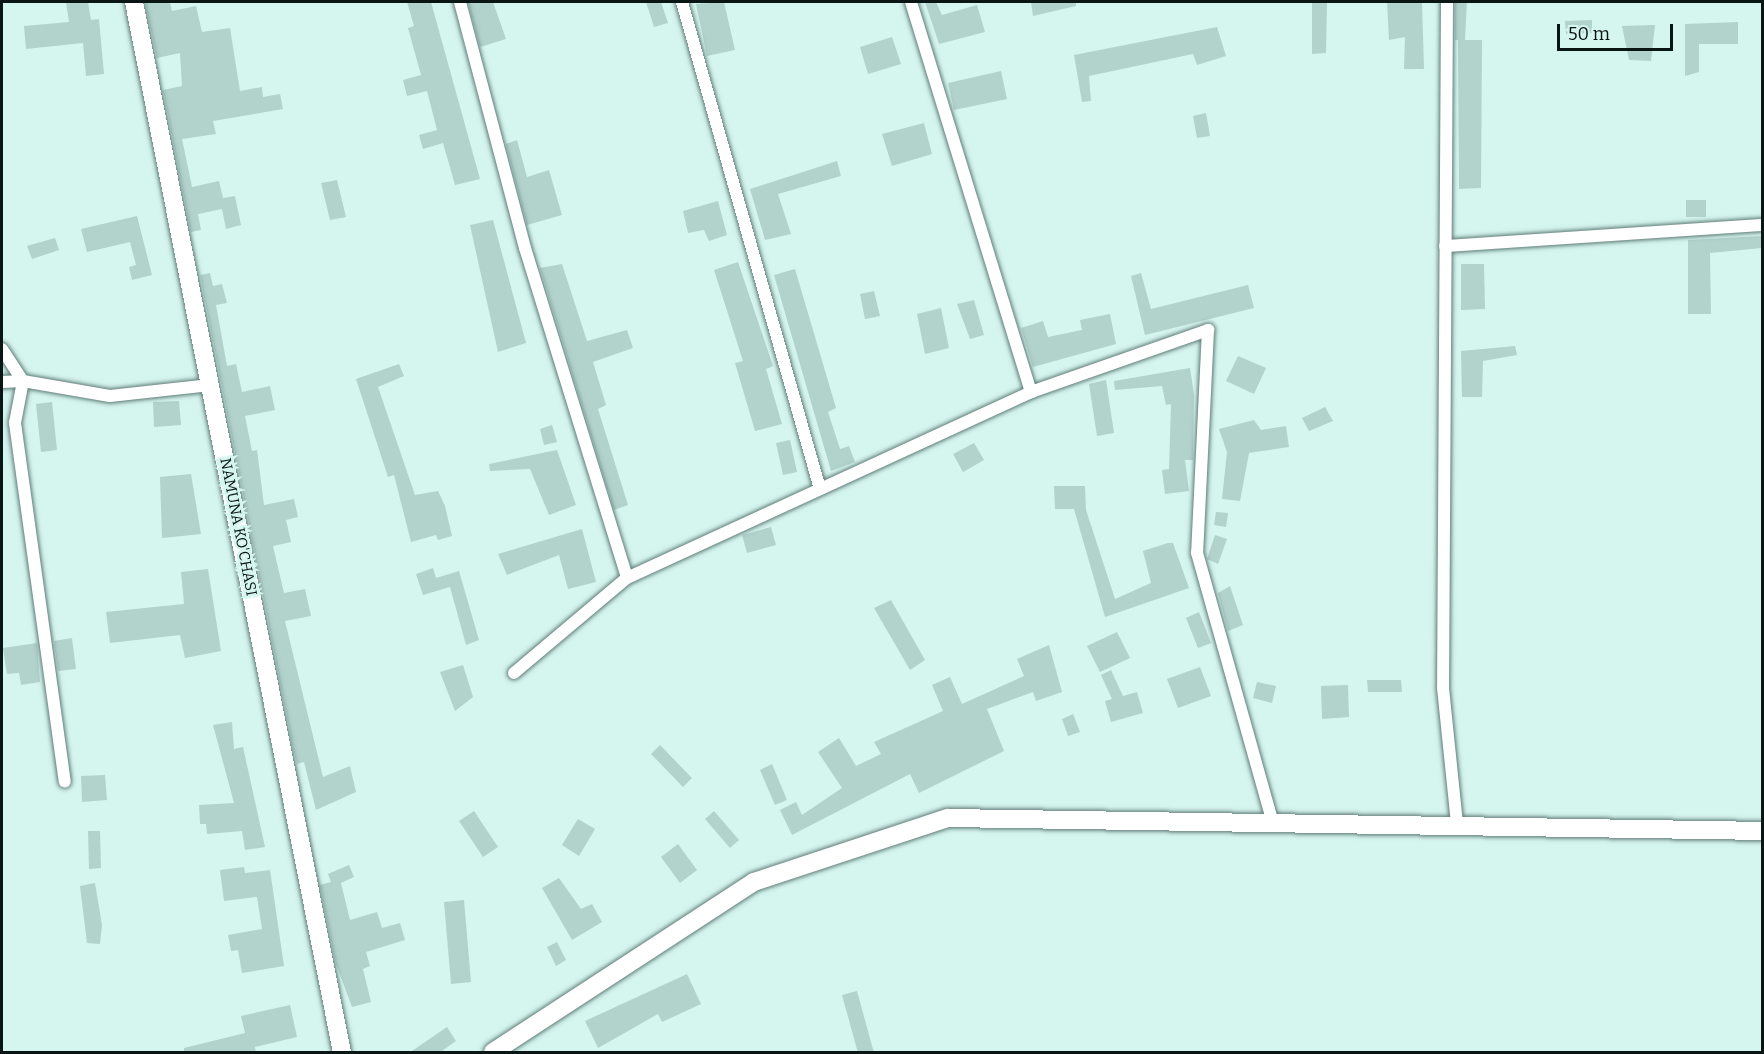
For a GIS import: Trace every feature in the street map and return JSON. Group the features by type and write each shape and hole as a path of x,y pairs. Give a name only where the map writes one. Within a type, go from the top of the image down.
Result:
{"main road":[{"name":"NAMUNA KO'CHASI","path":"134,2 342,1053"},
{"path":"493,1053 754,882 948,818 1272,820 1762,831"}],"street":[{"path":"460,2 525,248 627,578"},
{"path":"682,2 820,489"},
{"path":"911,2 1031,392"},
{"path":"1447,2 1443,688 1457,824"},
{"path":"1445,246 1762,225"},
{"path":"514,673 627,578 1031,392 1208,330 1197,553 1272,820"},
{"path":"2,349 22,381 15,423 66,782"},
{"path":"2,382 22,381 110,396 210,385"}],"building":[{"path":"66,2 88,2 91,20 99,19 104,74 86,76 83,43 26,49 24,26 69,22"},
{"path":"145,2 170,2 172,11 196,6 202,32 230,28 240,91 262,87 263,97 280,94 283,109 213,121 216,134 182,139 192,187 219,181 223,198 235,196 241,225 226,229 222,209 198,214 201,230 191,232 163,90 182,86 180,53 157,58"},
{"path":"407,2 431,2 480,179 455,185 443,143 423,149 419,135 437,130 427,91 407,96 403,80 421,75 408,28 414,26"},
{"path":"468,2 493,2 506,39 480,47"},
{"path":"646,2 661,2 668,23 654,27"},
{"path":"724,2 735,50 707,56 696,4"},
{"path":"925,2 936,2 942,15 977,5 985,32 939,44"},
{"path":"1031,2 1076,2 1076,6 1033,16"},
{"path":"1312,2 1327,2 1326,53 1312,54"},
{"path":"1387,2 1422,2 1424,69 1404,69 1405,37 1389,40"},
{"path":"1455,2 1467,2 1465,40 1455,40"},
{"path":"1592,20 1592,33 1566,34 1565,21"},
{"path":"1738,22 1738,44 1699,44 1699,72 1685,76 1685,24"},
{"path":"1655,25 1651,61 1629,60 1622,26"},
{"path":"1217,27 1226,56 1197,65 1193,54 1089,76 1091,101 1082,102 1074,55"},
{"path":"892,37 901,64 868,74 860,47"},
{"path":"1458,40 1482,40 1481,188 1459,189"},
{"path":"1001,71 1007,99 954,110 948,83"},
{"path":"1206,113 1210,136 1197,138 1193,116"},
{"path":"924,123 932,154 892,166 882,134"},
{"path":"517,140 527,177 549,170 562,215 527,225 506,144"},
{"path":"837,161 841,176 778,194 791,234 765,240 750,189"},
{"path":"337,180 346,217 330,220 321,183"},
{"path":"1686,200 1706,200 1706,217 1686,217"},
{"path":"718,201 727,235 709,241 704,230 688,233 683,211"},
{"path":"137,216 152,275 132,280 129,267 136,265 130,242 87,252 81,229"},
{"path":"493,220 526,343 498,352 470,225"},
{"path":"1762,236 1762,248 1710,253 1711,314 1688,314 1688,240"},
{"path":"55,238 59,250 32,259 27,246"},
{"path":"738,262 773,366 766,369 782,424 755,431 735,363 743,361 714,270"},
{"path":"562,264 587,341 627,330 633,348 593,362 606,405 598,409 628,505 614,510 540,268"},
{"path":"1461,264 1484,264 1485,309 1461,310"},
{"path":"795,269 836,408 828,412 840,449 849,446 855,462 831,471 774,275"},
{"path":"210,273 213,286 222,284 227,303 216,305 227,366 236,364 242,392 270,386 275,410 245,416 252,451 257,450 264,505 294,499 298,517 286,520 291,542 273,546 284,593 305,589 311,616 285,621 323,777 350,766 356,792 316,810 304,762 297,764 294,752 200,275"},
{"path":"1141,273 1151,309 1248,285 1254,308 1145,335 1131,276"},
{"path":"874,291 880,316 865,319 860,294"},
{"path":"974,300 984,335 970,339 957,304"},
{"path":"941,308 949,348 925,354 917,314"},
{"path":"1110,314 1116,344 1033,367 1021,328 1043,321 1048,337 1082,330 1080,320"},
{"path":"1515,346 1517,355 1483,361 1482,397 1462,397 1461,351"},
{"path":"1238,356 1266,368 1254,394 1226,381"},
{"path":"399,364 404,376 378,387 415,495 438,491 445,506 452,536 438,540 436,535 411,542 394,475 388,477 356,379"},
{"path":"1190,368 1194,395 1193,460 1185,460 1189,491 1165,494 1162,470 1169,469 1171,404 1166,405 1162,386 1115,390 1114,381"},
{"path":"1106,380 1114,433 1097,436 1089,384"},
{"path":"179,401 181,425 154,427 153,402"},
{"path":"52,402 57,450 41,452 36,404"},
{"path":"1325,407 1333,421 1309,431 1302,418"},
{"path":"1254,420 1261,430 1286,426 1289,447 1249,453 1240,501 1222,499 1227,452 1219,429"},
{"path":"552,425 557,442 544,445 540,429"},
{"path":"790,440 797,472 783,475 776,443"},
{"path":"974,443 984,460 963,472 953,454"},
{"path":"557,450 576,505 549,515 530,469 490,471 489,464"},
{"path":"191,474 201,534 162,538 160,477"},
{"path":"1054,486 1085,486 1086,510 1115,599 1151,583 1143,551 1168,543 1173,543 1189,588 1105,617 1074,509 1055,509"},
{"path":"1216,512 1228,513 1226,527 1214,525"},
{"path":"771,527 776,545 747,553 742,535"},
{"path":"582,529 596,582 568,589 559,555 507,575 498,554"},
{"path":"1215,535 1227,539 1218,564 1207,559"},
{"path":"433,568 436,578 459,571 479,640 466,645 450,587 423,595 416,574"},
{"path":"208,569 221,651 185,658 180,635 110,643 106,612 184,604 181,572"},
{"path":"1230,586 1243,625 1228,631 1218,593"},
{"path":"891,600 925,660 910,670 874,608"},
{"path":"1199,612 1211,643 1198,648 1186,618"},
{"path":"1117,632 1130,658 1100,672 1087,646"},
{"path":"72,638 76,669 58,671 54,641"},
{"path":"37,643 40,682 21,685 19,673 7,674 3,648"},
{"path":"1049,645 1062,692 1036,701 1033,692 987,709 1004,751 919,793 910,774 792,835 780,810 796,802 802,815 842,788 818,752 839,738 856,766 881,754 874,742 943,711 932,685 950,677 962,704 1024,676 1017,659"},
{"path":"463,665 473,697 455,711 440,672"},
{"path":"1200,667 1211,696 1178,708 1167,679"},
{"path":"1111,670 1123,696 1137,692 1143,713 1111,722 1105,701 1112,699 1101,675"},
{"path":"1367,680 1401,680 1402,692 1368,692"},
{"path":"1257,682 1276,686 1272,703 1253,698"},
{"path":"1348,685 1349,717 1322,719 1321,686"},
{"path":"1073,714 1080,732 1068,736 1062,719"},
{"path":"232,722 234,749 243,747 265,847 245,850 242,831 207,834 206,824 200,824 199,805 234,803 213,725"},
{"path":"660,745 692,778 683,787 651,754"},
{"path":"772,764 787,800 775,805 760,770"},
{"path":"105,775 107,800 82,802 81,776"},
{"path":"474,811 498,847 483,857 459,821"},
{"path":"714,811 739,840 730,848 705,819"},
{"path":"578,819 595,829 579,856 562,845"},
{"path":"88,831 100,831 101,868 89,869"},
{"path":"678,844 697,870 680,883 661,857"},
{"path":"349,865 354,877 341,883 350,920 377,912 382,928 400,923 405,940 366,952 370,966 363,969 371,1002 352,1007 336,964 320,885 331,882 328,874"},
{"path":"244,867 245,873 270,870 284,966 242,973 238,950 231,951 228,935 262,929 257,897 224,901 220,870"},
{"path":"559,878 581,909 592,904 602,922 572,940 542,888"},
{"path":"95,883 102,925 100,944 87,943 80,886"},
{"path":"464,900 471,982 451,984 444,902"},
{"path":"557,942 566,960 556,966 547,947"},
{"path":"687,974 701,1004 662,1022 658,1014 598,1048 585,1021"},
{"path":"857,991 874,1053 858,1053 842,995"},
{"path":"290,1005 297,1037 255,1047 256,1053 184,1053 184,1048 245,1033 241,1016"},
{"path":"447,1027 456,1041 439,1053 409,1053"}]}
